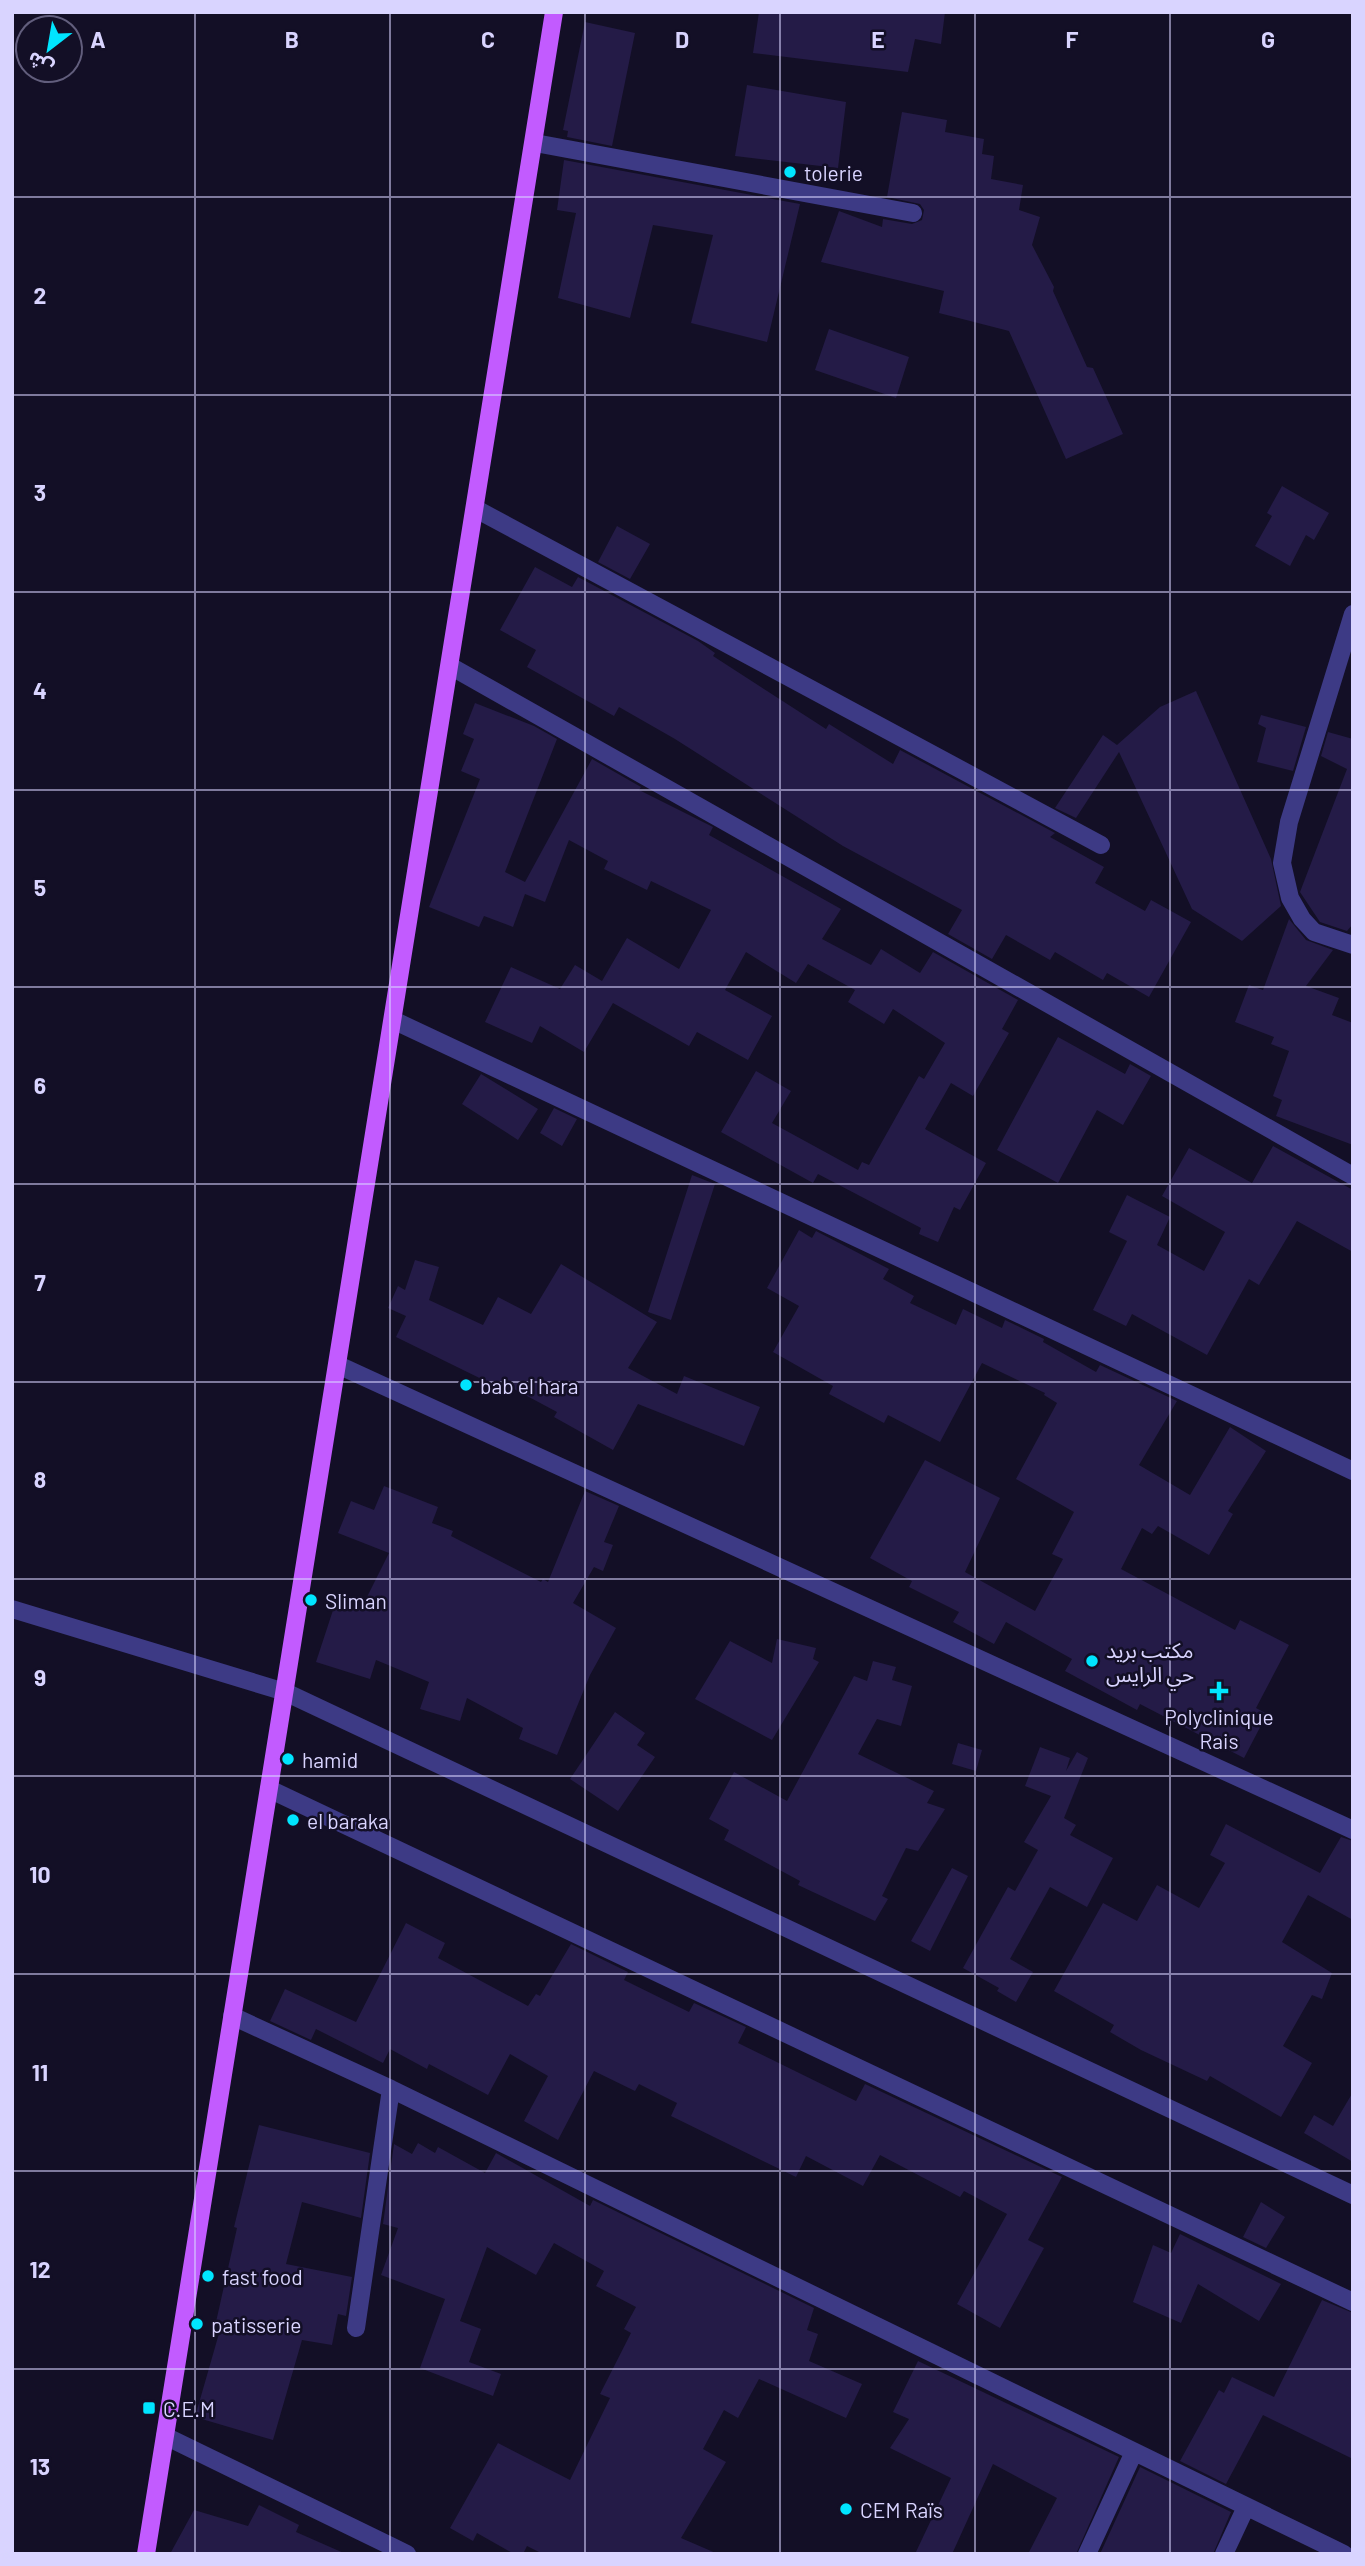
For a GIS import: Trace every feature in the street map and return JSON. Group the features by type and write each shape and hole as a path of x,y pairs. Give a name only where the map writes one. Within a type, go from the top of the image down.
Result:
{"main road":[{"path":"146,2554 555,12"}],"street":[{"path":"535,143 913,213"},
{"path":"475,509 1101,845"},
{"path":"1353,614 1289,822 1282,863 1290,898 1302,919 1314,932 1353,945"},
{"path":"450,666 1353,1176"},
{"path":"393,1020 1353,1471"},
{"path":"338,1365 1353,1830"},
{"path":"12,1609 285,1692 1353,2195"},
{"path":"269,1789 1353,2302"},
{"path":"232,2016 391,2089 1344,2554"},
{"path":"356,2328 391,2089"},
{"path":"165,2436 407,2554"},
{"path":"1087,2554 1135,2452"},
{"path":"1224,2554 1246,2507"}],"building":[{"path":"759,12 945,12 941,44 915,39 908,72 753,53"},
{"path":"585,22 635,33 612,146 567,137 568,131 563,130"},
{"path":"747,85 846,102 838,168 735,156"},
{"path":"902,112 947,120 945,132 984,139 982,154 994,156 991,179 1023,185 1019,210 1040,217 1032,245 1054,287 1053,291 1087,367 1093,368 1123,434 1066,459 1009,331 939,313 944,291 821,262 839,211 882,227 883,219 912,224 922,220 924,210 920,204 887,197"},
{"path":"564,160 800,204 767,342 691,323 713,235 653,225 630,318 558,298 576,213 557,210"},
{"path":"829,329 909,357 896,398 815,370"},
{"path":"1282,486 1329,513 1314,540 1306,535 1290,566 1255,546 1272,516 1267,513"},
{"path":"617,526 650,544 630,579 598,562"},
{"path":"535,567 572,587 578,577 698,641 715,653 713,656 826,729 829,724 893,764 900,750 1055,833 1050,837 1104,867 1095,883 1145,911 1151,900 1191,922 1149,997 1107,973 1103,980 1055,952 1050,960 1006,935 992,959 948,934 962,910 843,846 675,739 619,707 614,716 527,667 536,650 500,630"},
{"path":"1196,691 1271,859 1281,906 1242,941 1192,909 1119,752 1076,818 1055,808 1103,735 1117,745 1160,707"},
{"path":"475,703 534,726 557,739 505,872 525,882 592,759 641,787 639,790 713,827 709,835 841,909 822,939 871,965 881,949 920,973 933,952 1018,1000 1002,1029 1009,1033 973,1096 951,1083 925,1129 986,1163 960,1210 954,1207 938,1242 919,1234 921,1228 818,1174 813,1183 721,1132 756,1071 791,1091 772,1123 858,1170 862,1162 869,1165 919,1076 924,1079 945,1043 893,1009 884,1024 848,1002 855,990 808,964 796,983 746,952 725,990 772,1016 748,1060 697,1032 689,1046 613,1003 584,1052 540,1026 532,1043 485,1022 511,967 560,989 575,965 602,981 627,938 679,969 711,910 651,881 647,890 604,869 608,861 569,840 545,902 525,894 513,927 484,916 479,927 429,907 480,779 461,771 474,739 463,734"},
{"path":"1261,715 1306,727 1293,771 1257,762 1266,728 1258,724"},
{"path":"1328,732 1353,739 1353,924 1347,931 1320,922 1300,892 1347,769 1321,756"},
{"path":"1289,919 1306,940 1333,950 1306,986 1339,998 1332,1015 1353,1023 1353,1145 1276,1116 1282,1100 1273,1096 1289,1051 1271,1044 1274,1037 1235,1022 1249,985 1263,990"},
{"path":"1058,1037 1125,1074 1130,1064 1151,1076 1123,1125 1097,1110 1058,1183 997,1150"},
{"path":"481,1074 538,1109 518,1140 462,1104"},
{"path":"554,1108 577,1119 562,1146 540,1133"},
{"path":"1273,1146 1353,1190 1353,1252 1297,1221 1259,1285 1249,1279 1207,1355 1132,1314 1126,1326 1093,1310 1127,1241 1109,1232 1127,1195 1170,1217 1157,1245 1204,1271 1225,1232 1162,1196 1189,1148 1252,1183"},
{"path":"692,1175 715,1184 671,1320 648,1312"},
{"path":"799,1230 812,1238 816,1231 889,1269 883,1279 914,1296 910,1303 956,1325 963,1309 1002,1328 1005,1320 1044,1339 1043,1342 1096,1372 1100,1365 1177,1401 1139,1465 1190,1495 1230,1427 1266,1451 1228,1511 1233,1514 1209,1555 1158,1526 1152,1534 1142,1528 1121,1569 1235,1630 1240,1620 1289,1645 1256,1708 1267,1714 1244,1758 1140,1704 1137,1710 1065,1671 1072,1659 1006,1622 994,1644 953,1622 959,1612 909,1587 912,1581 870,1558 925,1460 1000,1498 965,1572 1035,1611 1063,1559 1052,1554 1074,1512 1016,1479 1057,1403 1044,1395 1045,1393 982,1363 940,1442 888,1415 884,1423 829,1394 833,1386 773,1352 799,1306 767,1288"},
{"path":"415,1260 439,1267 429,1300 483,1325 498,1297 531,1314 561,1264 657,1322 628,1368 677,1394 684,1376 760,1407 744,1446 638,1404 613,1450 554,1417 557,1412 514,1389 512,1394 396,1337 406,1316 388,1308 398,1286 405,1290"},
{"path":"384,1486 438,1507 432,1523 453,1531 451,1536 541,1582 543,1579 548,1582 585,1491 619,1506 604,1542 613,1545 603,1571 594,1567 573,1603 616,1628 590,1675 557,1755 519,1739 523,1728 467,1698 460,1721 420,1709 429,1682 376,1660 370,1679 316,1662 336,1601 361,1609 389,1553 338,1533 351,1501 374,1510"},
{"path":"777,1639 816,1648 813,1659 819,1662 772,1740 695,1699 730,1641 772,1663"},
{"path":"873,1661 896,1667 892,1680 912,1686 901,1726 877,1719 858,1754 934,1791 927,1803 945,1809 918,1851 906,1848 882,1896 888,1899 875,1921 798,1885 800,1881 724,1840 729,1830 709,1819 734,1772 787,1801 854,1676 867,1681"},
{"path":"615,1712 645,1733 637,1745 655,1757 618,1811 570,1779"},
{"path":"958,1743 982,1750 976,1771 952,1764"},
{"path":"1040,1747 1070,1758 1066,1771 1077,1752 1088,1758 1064,1818 1076,1825 1070,1835 1113,1858 1087,1907 1050,1887 1010,1959 1033,1972 1016,2002 997,1991 999,1988 963,1968 1008,1887 1015,1891 1038,1850 1024,1842 1051,1796 1025,1786"},
{"path":"1226,1824 1320,1873 1341,1837 1353,1841 1353,1920 1308,1895 1282,1942 1332,1973 1322,1999 1312,1995 1283,2046 1312,2063 1281,2117 1210,2076 1207,2081 1141,2050 1110,2032 1114,2025 1054,1991 1103,1903 1137,1921 1157,1885 1199,1908 1225,1863 1210,1855"},
{"path":"952,1868 968,1876 930,1951 911,1941"},
{"path":"406,1923 445,1943 438,1958 528,2006 536,1994 540,1996 571,1944 628,1972 624,1980 689,2012 694,2003 746,2027 738,2043 856,2101 865,2084 1062,2177 1028,2240 1044,2248 1000,2328 957,2304 1007,2214 964,2191 960,2197 880,2155 863,2186 806,2156 796,2177 671,2116 677,2103 639,2084 635,2091 594,2071 558,2140 524,2121 548,2076 510,2054 488,2095 429,2064 427,2069 390,2049 383,2063 316,2029 311,2040 270,2021 285,1989 356,2022"},
{"path":"1353,2092 1353,2162 1304,2133 1314,2115 1333,2126"},
{"path":"259,2125 370,2153 361,2218 302,2202 286,2264 352,2277 346,2316 338,2314 332,2345 302,2340 273,2440 195,2417 222,2323 216,2322 237,2228 234,2227"},
{"path":"418,2143 435,2153 438,2147 485,2173 496,2153 590,2206 593,2200 814,2308 807,2330 818,2334 809,2361 862,2384 846,2418 759,2379 738,2418 724,2410 703,2449 726,2462 681,2538 718,2554 543,2554 527,2546 523,2554 514,2554 477,2533 473,2541 450,2528 498,2443 570,2480 610,2398 600,2394 631,2333 624,2329 636,2307 596,2286 604,2271 554,2243 536,2275 487,2247 460,2321 481,2329 469,2362 501,2374 493,2396 420,2368 445,2299 381,2275 398,2228 383,2224 394,2144 412,2154"},
{"path":"1261,2202 1285,2217 1266,2248 1243,2237"},
{"path":"1180,2234 1281,2284 1259,2321 1198,2284 1181,2323 1133,2302 1153,2245 1171,2253"},
{"path":"1322,2300 1353,2313 1353,2459 1263,2415 1226,2484 1180,2461 1219,2390 1224,2393 1232,2377 1274,2397"},
{"path":"918,2361 1119,2457 1076,2554 1028,2554 1057,2498 993,2464 952,2554 915,2554 951,2478 890,2448 909,2419 893,2412"},
{"path":"1140,2467 1231,2512 1213,2554 1100,2554"},
{"path":"259,2505 299,2525 296,2532 346,2554 170,2554 194,2510 248,2526"}],"place":[{"name":"tolerie","path":"790,172"},
{"name":"bab el hara","path":"466,1385"},
{"name":"Sliman","path":"311,1600"},
{"name":"مكتب بريد حي الرايس","path":"1092,1661"},
{"name":"Polyclinique Rais","path":"1219,1691"},
{"name":"hamid","path":"288,1759"},
{"name":"el baraka","path":"293,1820"},
{"name":"fast food","path":"208,2276"},
{"name":"patisserie","path":"197,2324"},
{"name":"C.E.M","path":"149,2408"},
{"name":"CEM Raïs","path":"846,2509"}]}
